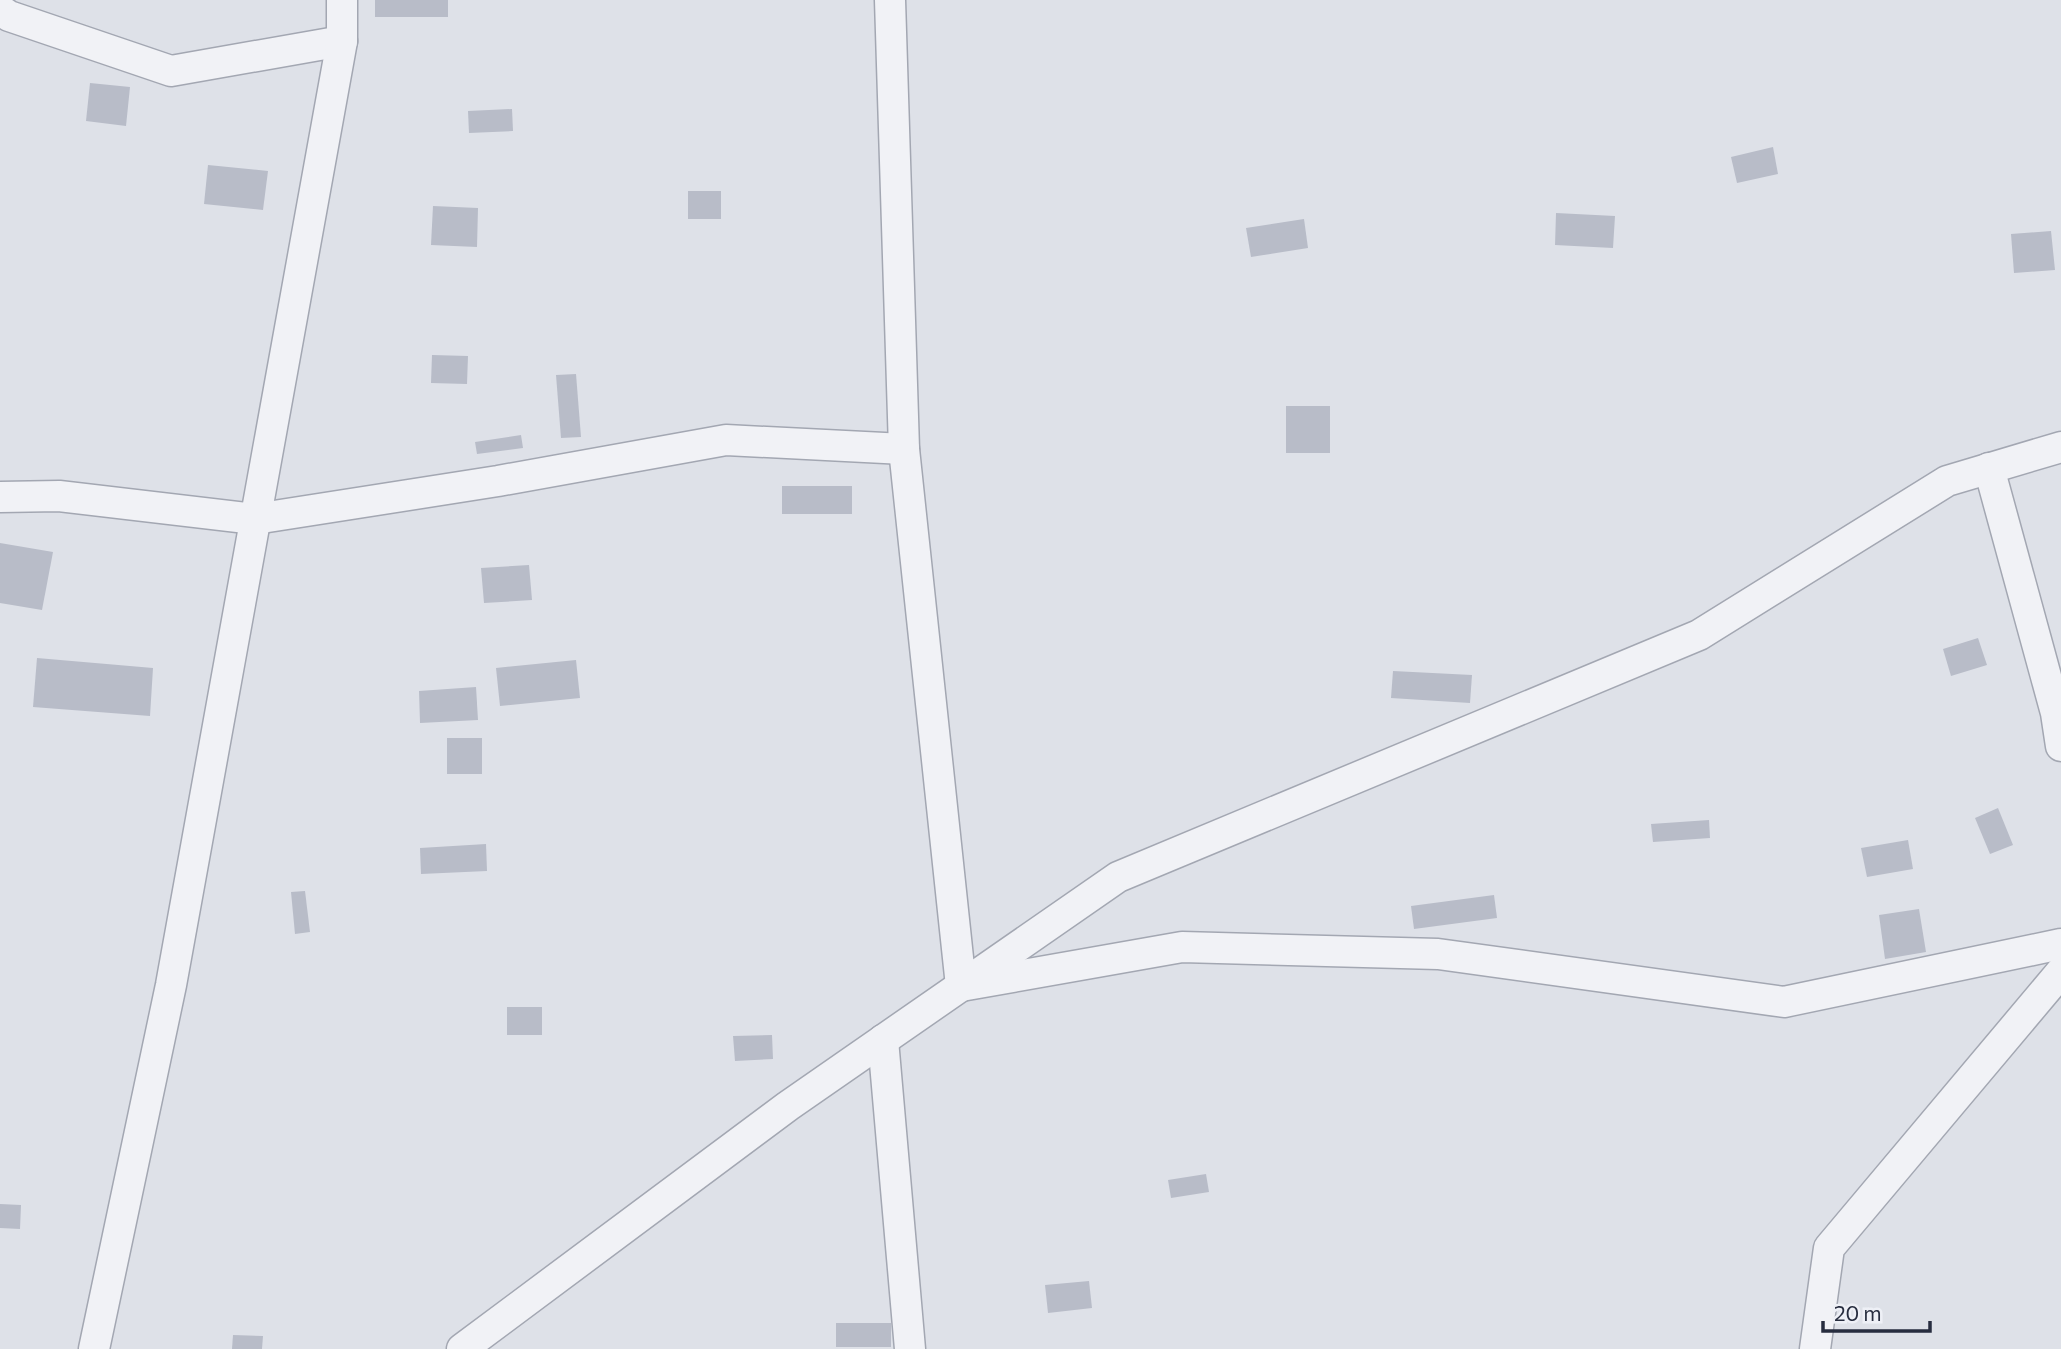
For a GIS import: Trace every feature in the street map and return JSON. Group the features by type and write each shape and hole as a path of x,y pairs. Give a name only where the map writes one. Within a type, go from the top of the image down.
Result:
{"street":[{"path":"94,1349 171,985 342,41 342,0"},
{"path":"890,0 904,449 961,986"},
{"path":"0,10 9,16 171,71 342,41"},
{"path":"0,497 59,496 255,519 498,481 726,440 904,449"},
{"path":"462,1349 777,1114 1118,877 1699,635 1947,481 2061,447"},
{"path":"1989,468 2056,713 2061,746"},
{"path":"961,986 1182,947 1438,954 1784,1002 2061,944"},
{"path":"1815,1349 1829,1248 2061,972"},
{"path":"883,1040 910,1349"}],"building":[{"path":"375,0 448,0 448,17 375,17"},
{"path":"90,83 130,87 126,126 86,121"},
{"path":"512,109 513,131 469,133 468,111"},
{"path":"1773,147 1778,174 1737,183 1731,157"},
{"path":"208,165 268,171 263,210 204,204"},
{"path":"688,191 721,191 721,219 688,219"},
{"path":"433,206 478,208 477,247 431,245"},
{"path":"1556,213 1615,216 1613,248 1555,245"},
{"path":"1304,219 1308,248 1251,257 1246,228"},
{"path":"2051,231 2055,270 2014,273 2011,234"},
{"path":"432,355 468,356 467,384 431,383"},
{"path":"576,374 581,437 561,438 556,375"},
{"path":"1286,406 1330,406 1330,453 1286,453"},
{"path":"521,435 523,448 477,454 475,442"},
{"path":"782,486 852,486 852,514 782,514"},
{"path":"0,543 53,552 42,610 0,603"},
{"path":"529,565 532,600 484,603 481,568"},
{"path":"1978,638 1987,665 1951,676 1943,649"},
{"path":"37,658 153,668 150,716 33,707"},
{"path":"576,660 580,698 500,706 496,668"},
{"path":"1393,671 1472,675 1470,703 1391,698"},
{"path":"476,687 478,720 420,723 419,691"},
{"path":"447,738 482,738 482,774 447,774"},
{"path":"1998,808 2013,845 1990,854 1975,818"},
{"path":"1709,820 1710,838 1653,842 1651,824"},
{"path":"1908,840 1913,869 1867,877 1861,848"},
{"path":"486,844 487,871 421,874 420,848"},
{"path":"305,891 310,932 295,934 291,892"},
{"path":"1494,895 1497,918 1414,929 1411,906"},
{"path":"1919,909 1926,952 1885,959 1879,915"},
{"path":"507,1007 542,1007 542,1035 507,1035"},
{"path":"772,1035 773,1059 735,1061 733,1036"},
{"path":"1206,1174 1209,1192 1171,1198 1168,1180"},
{"path":"0,1204 21,1205 20,1229 0,1228"},
{"path":"1089,1281 1092,1308 1048,1313 1045,1285"},
{"path":"836,1323 891,1323 891,1347 836,1347"},
{"path":"233,1335 263,1336 262,1349 232,1349"}]}
